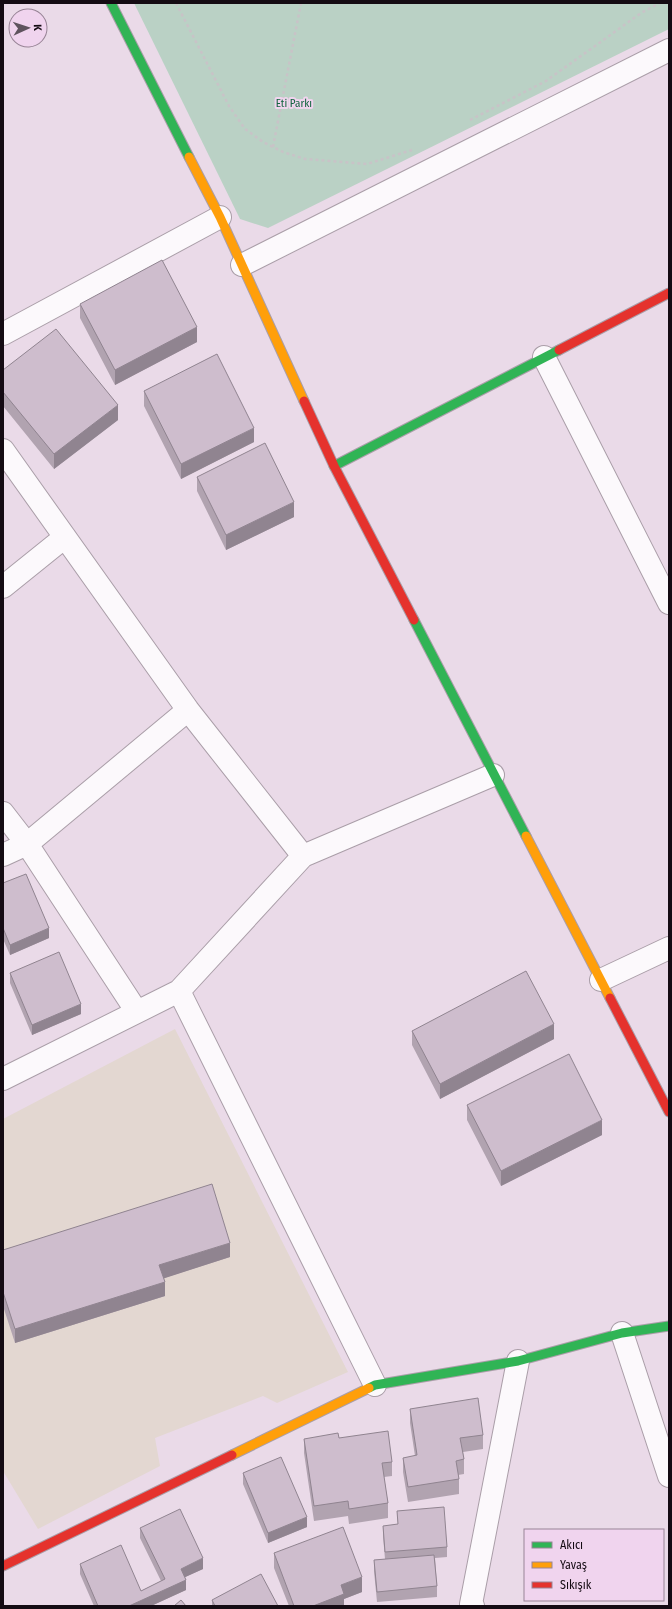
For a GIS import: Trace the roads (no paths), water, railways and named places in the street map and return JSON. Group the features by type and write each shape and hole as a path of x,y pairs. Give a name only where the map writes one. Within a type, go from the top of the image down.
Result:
{"street":[{"path":"112,3 220,217 334,466 669,1112"},
{"path":"242,265 669,50"},
{"path":"3,334 220,217"},
{"path":"334,466 669,293"},
{"path":"544,357 669,603"},
{"path":"3,450 188,710 303,856"},
{"path":"3,587 65,537"},
{"path":"3,854 26,844 188,710"},
{"path":"3,1079 179,991 303,856 494,775"},
{"path":"3,813 26,844 136,1012"},
{"path":"601,980 669,948"},
{"path":"179,991 375,1385"},
{"path":"3,1566 375,1385 518,1361 622,1333 669,1326"},
{"path":"622,1333 669,1476"},
{"path":"469,1605 518,1361"}],"park label":[{"name":"Eti Parkı","path":"294,103"}]}
